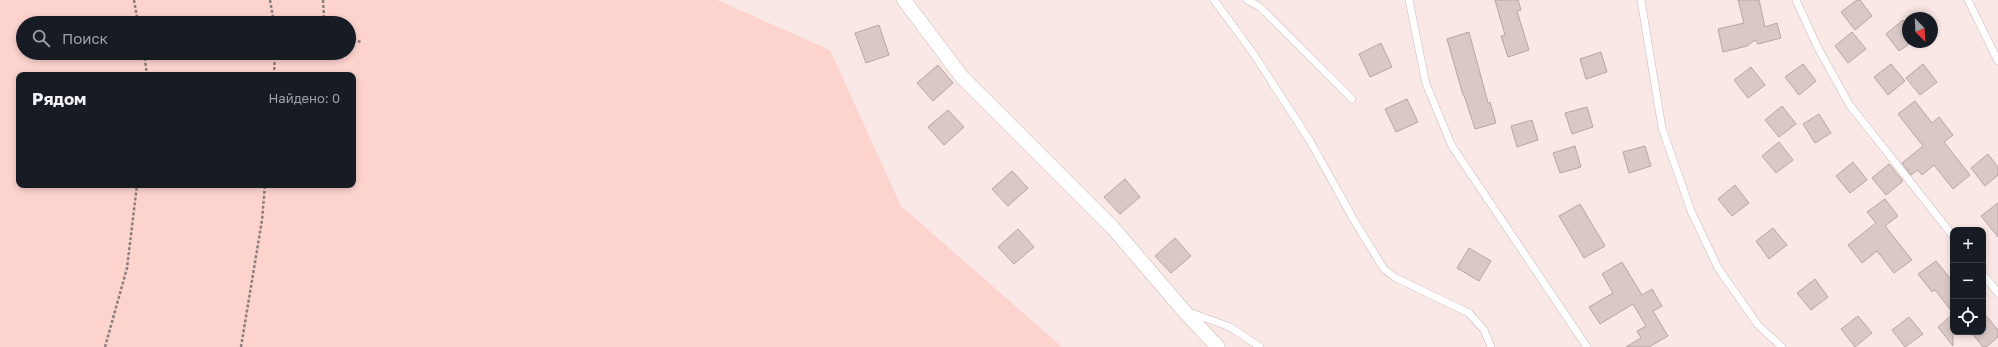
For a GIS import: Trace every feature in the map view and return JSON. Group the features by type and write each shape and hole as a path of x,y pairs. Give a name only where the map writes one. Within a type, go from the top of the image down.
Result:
{"street":[{"path":"904,0 962,77 1113,228 1218,347"}],"lane":[{"path":"1214,0 1254,53 1310,141 1355,222 1384,269 1396,278 1469,313 1484,330 1492,347"},
{"path":"1247,0 1260,7 1352,99"},
{"path":"1409,0 1426,84 1452,146 1587,347"},
{"path":"1641,0 1662,128 1691,211 1718,268 1758,325 1782,347"},
{"path":"1796,0 1817,46 1849,104 1950,232"},
{"path":"1968,0 1998,61"},
{"path":"1986,278 1998,293"},
{"path":"1184,310 1230,327 1260,347"}],"path":[{"path":"134,0 137,16"},
{"path":"270,0 273,16"},
{"path":"323,0 324,16"},
{"path":"356,40 362,43"},
{"path":"145,60 147,72"},
{"path":"274,72 275,60"},
{"path":"105,347 127,268 137,188"},
{"path":"240,347 262,220 265,188"}],"shaded area":[{"path":"0,0 717,0 830,50 901,206 1062,347 0,347"}],"building":[{"path":"1495,0 1518,0 1521,10 1517,11 1529,50 1508,57 1501,36 1505,35"},
{"path":"1738,0 1759,0 1765,27 1777,23 1781,38 1758,44 1755,40 1747,46 1723,52 1718,29 1744,23"},
{"path":"1857,0 1860,0 1872,16 1855,30 1841,12"},
{"path":"1902,21 1902,48 1904,48 1899,51 1886,34"},
{"path":"879,25 889,55 866,63 855,33"},
{"path":"1469,32 1488,103 1490,102 1496,123 1475,129 1463,95 1447,39"},
{"path":"1852,32 1866,49 1848,63 1835,46"},
{"path":"1381,43 1392,67 1370,77 1359,54"},
{"path":"1601,52 1607,72 1586,79 1580,59"},
{"path":"1803,64 1816,81 1799,95 1785,77"},
{"path":"1891,64 1905,81 1888,95 1874,77"},
{"path":"1923,64 1937,82 1920,95 1906,78"},
{"path":"938,65 953,83 933,101 917,83"},
{"path":"1751,67 1765,85 1748,98 1734,80"},
{"path":"1407,99 1418,122 1396,132 1385,109"},
{"path":"1915,101 1932,123 1939,117 1953,135 1944,142 1970,175 1953,189 1934,165 1922,175 1918,170 1911,175 1902,163 1923,146 1898,114"},
{"path":"1782,106 1796,124 1779,137 1765,120"},
{"path":"1587,107 1593,127 1572,134 1565,113"},
{"path":"948,110 964,127 944,145 928,127"},
{"path":"1819,114 1831,133 1815,143 1803,124"},
{"path":"1532,120 1538,140 1517,147 1511,126"},
{"path":"1779,142 1793,160 1776,173 1762,156"},
{"path":"1575,146 1581,167 1560,173 1553,153"},
{"path":"1645,146 1651,166 1629,173 1623,152"},
{"path":"1988,154 1998,167 1998,175 1985,186 1971,168"},
{"path":"1853,162 1867,180 1850,193 1836,176"},
{"path":"1889,164 1903,181 1886,195 1872,178"},
{"path":"1012,171 1028,188 1008,206 992,189"},
{"path":"1125,179 1140,197 1120,214 1104,197"},
{"path":"1735,185 1749,203 1732,216 1718,199"},
{"path":"1885,199 1898,216 1885,226 1912,260 1894,273 1877,251 1862,263 1848,245 1876,223 1867,212"},
{"path":"1998,203 1998,237 1981,216"},
{"path":"1580,204 1605,246 1584,258 1559,216"},
{"path":"1773,228 1787,245 1769,259 1756,241"},
{"path":"1018,229 1034,247 1014,264 998,247"},
{"path":"1175,238 1191,256 1171,273 1155,256"},
{"path":"1469,248 1491,261 1479,281 1457,268"},
{"path":"1936,261 1950,278 1950,309 1935,290 1932,292 1918,274"},
{"path":"1622,262 1642,295 1652,289 1662,306 1653,311 1668,336 1649,347 1626,347 1641,338 1637,331 1646,326 1633,304 1600,324 1589,307 1613,293 1602,274"},
{"path":"1815,279 1828,297 1811,310 1797,293"},
{"path":"1858,316 1872,333 1855,347 1841,329"},
{"path":"1986,316 1998,330 1998,337 1986,347 1983,347 1973,335 1986,335"},
{"path":"1909,317 1923,334 1905,347 1892,330"},
{"path":"1950,317 1950,335 1953,335 1953,346 1938,327"}]}
